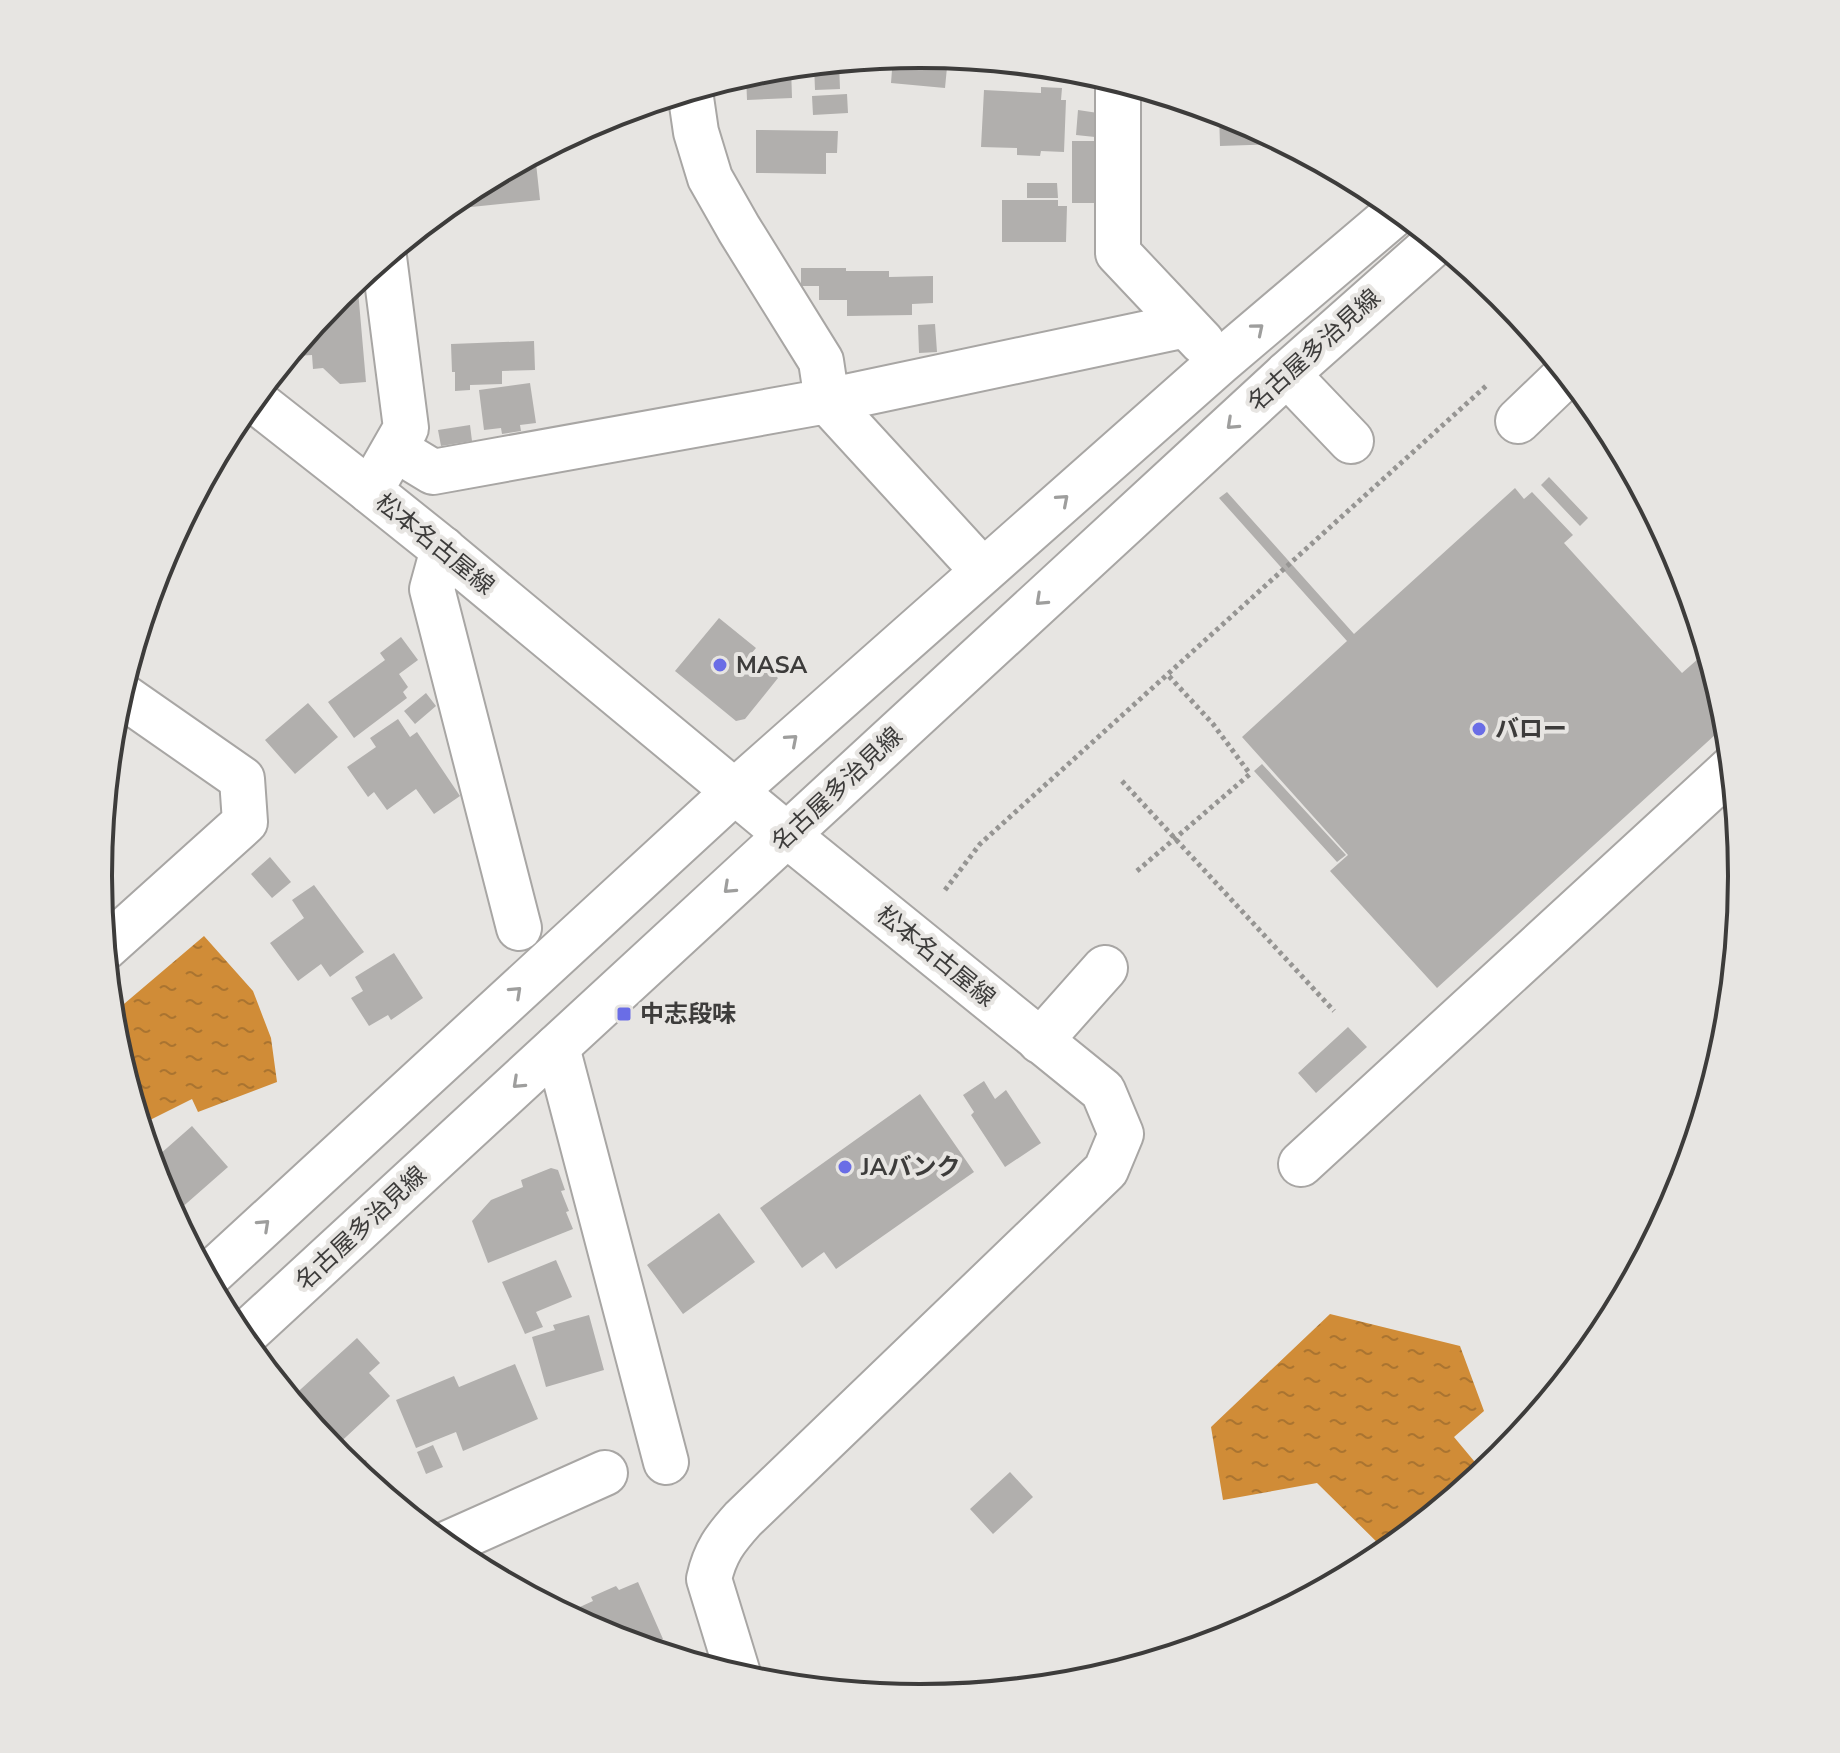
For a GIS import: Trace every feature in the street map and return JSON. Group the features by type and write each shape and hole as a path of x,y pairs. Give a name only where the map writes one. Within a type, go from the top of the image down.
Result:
{"main road":[{"path":"1118,93 1118,253 1220,362"},
{"path":"692,102 696,132 710,178 821,361 827,401 983,571"},
{"name":"名古屋多治見線","path":"214,1270 734,792 1220,362 1389,218"},
{"name":"名古屋多治見線","path":"250,1329 1287,374 1428,249"},
{"name":"松本名古屋線","path":"386,270 406,428 370,491 1103,1091 1121,1134 1106,1170 743,1519 721,1544 709,1579 735,1663"},
{"path":"395,449 433,472 827,401 1186,325"},
{"path":"1287,374 1351,441"},
{"path":"1518,421 1559,382"},
{"path":"263,407 370,491"},
{"path":"443,549 432,589 519,928"},
{"path":"114,940 245,822 242,779 131,702"},
{"path":"1301,1164 1723,777"},
{"path":"1040,1041 1105,968"},
{"path":"557,1047 666,1462"},
{"path":"457,1539 605,1473"}],"path":[{"path":"945,890 980,844 1486,386"},
{"path":"1137,871 1250,774 1213,724 1167,674"},
{"path":"1122,781 1334,1011"}],"water":[{"path":"204,936 253,991 271,1038 277,1082 198,1112 192,1099 149,1120 122,1006"},
{"path":"1330,1314 1460,1346 1484,1411 1454,1437 1476,1463 1412,1518 1378,1543 1317,1483 1223,1500 1211,1427"}],"building":[{"path":"892,69 947,69 945,88 891,83"},
{"path":"839,73 840,89 815,90 814,75"},
{"path":"791,79 792,98 747,100 747,88"},
{"path":"1041,87 1062,88 1061,100 1066,100 1064,152 1041,151 1040,156 1017,155 1017,148 981,147 984,90 1041,93"},
{"path":"847,94 848,113 813,115 812,96"},
{"path":"1078,110 1098,113 1095,137 1076,135"},
{"path":"1219,126 1263,144 1220,146"},
{"path":"756,130 838,131 837,153 826,153 826,174 756,173"},
{"path":"1072,141 1094,141 1097,203 1072,203"},
{"path":"536,165 540,200 466,208"},
{"path":"1027,183 1057,183 1058,198 1027,198"},
{"path":"1002,200 1058,200 1058,206 1067,206 1066,242 1002,242"},
{"path":"801,268 889,271 889,277 933,276 933,303 912,304 912,315 847,316 847,300 819,300 819,286 801,286"},
{"path":"358,295 366,382 340,384 323,368 313,369 312,355 302,356"},
{"path":"935,324 937,352 919,353 918,325"},
{"path":"534,341 535,370 502,371 502,384 470,385 470,390 455,391 451,344"},
{"path":"530,383 536,423 520,425 521,431 502,434 501,428 484,430 479,390"},
{"path":"470,425 472,441 441,446 438,430"},
{"path":"1549,477 1588,518 1580,526 1541,485"},
{"path":"1515,488 1524,499 1532,492 1573,535 1564,543 1682,673 1698,659 1716,734 1437,988 1330,871 1348,855 1242,737 1347,641 1219,498 1227,492 1354,634"},
{"path":"719,618 756,648 750,655 778,678 745,719 736,721 675,671"},
{"path":"401,637 418,660 399,674 408,687 403,692 407,698 354,738 328,702 385,660 380,653"},
{"path":"426,693 436,706 415,724 404,711"},
{"path":"308,703 338,737 295,774 265,740"},
{"path":"398,719 410,737 417,732 460,796 434,814 416,789 387,810 374,792 368,797 347,767 376,747 370,738"},
{"path":"1262,764 1346,855 1337,862 1254,771"},
{"path":"270,857 291,882 272,898 251,874"},
{"path":"314,885 364,952 330,977 321,964 298,981 270,943 304,918 292,900"},
{"path":"394,953 423,998 391,1020 388,1015 369,1026 351,998 363,991 355,977"},
{"path":"1348,1027 1367,1047 1316,1093 1298,1073"},
{"path":"984,1081 995,1099 1006,1090 1041,1143 1005,1167 971,1115 974,1112 963,1095"},
{"path":"920,1094 974,1172 836,1269 824,1252 802,1268 760,1208"},
{"path":"192,1126 228,1167 183,1207 161,1154"},
{"path":"551,1168 558,1170 565,1190 561,1191 569,1211 566,1212 573,1229 488,1263 472,1221 491,1200 523,1187 521,1180"},
{"path":"719,1213 755,1262 683,1314 647,1265"},
{"path":"556,1260 572,1297 536,1312 543,1327 525,1334 502,1282"},
{"path":"589,1315 604,1370 546,1387 532,1337 555,1330 553,1325"},
{"path":"357,1338 380,1363 369,1373 390,1396 342,1441 298,1392"},
{"path":"515,1364 538,1419 463,1451 456,1432 416,1448 396,1400 454,1376 459,1387"},
{"path":"433,1445 443,1467 426,1474 417,1452"},
{"path":"1010,1472 1033,1497 993,1534 970,1509"},
{"path":"638,1582 663,1639 658,1641 577,1608 593,1601 591,1597 616,1586 619,1590"}],"place":[{"name":"MASA","path":"720,665"},
{"name":"バロー","path":"1479,729"},
{"name":"中志段味","path":"624,1014"},
{"name":"JAバンク","path":"845,1167"}]}
